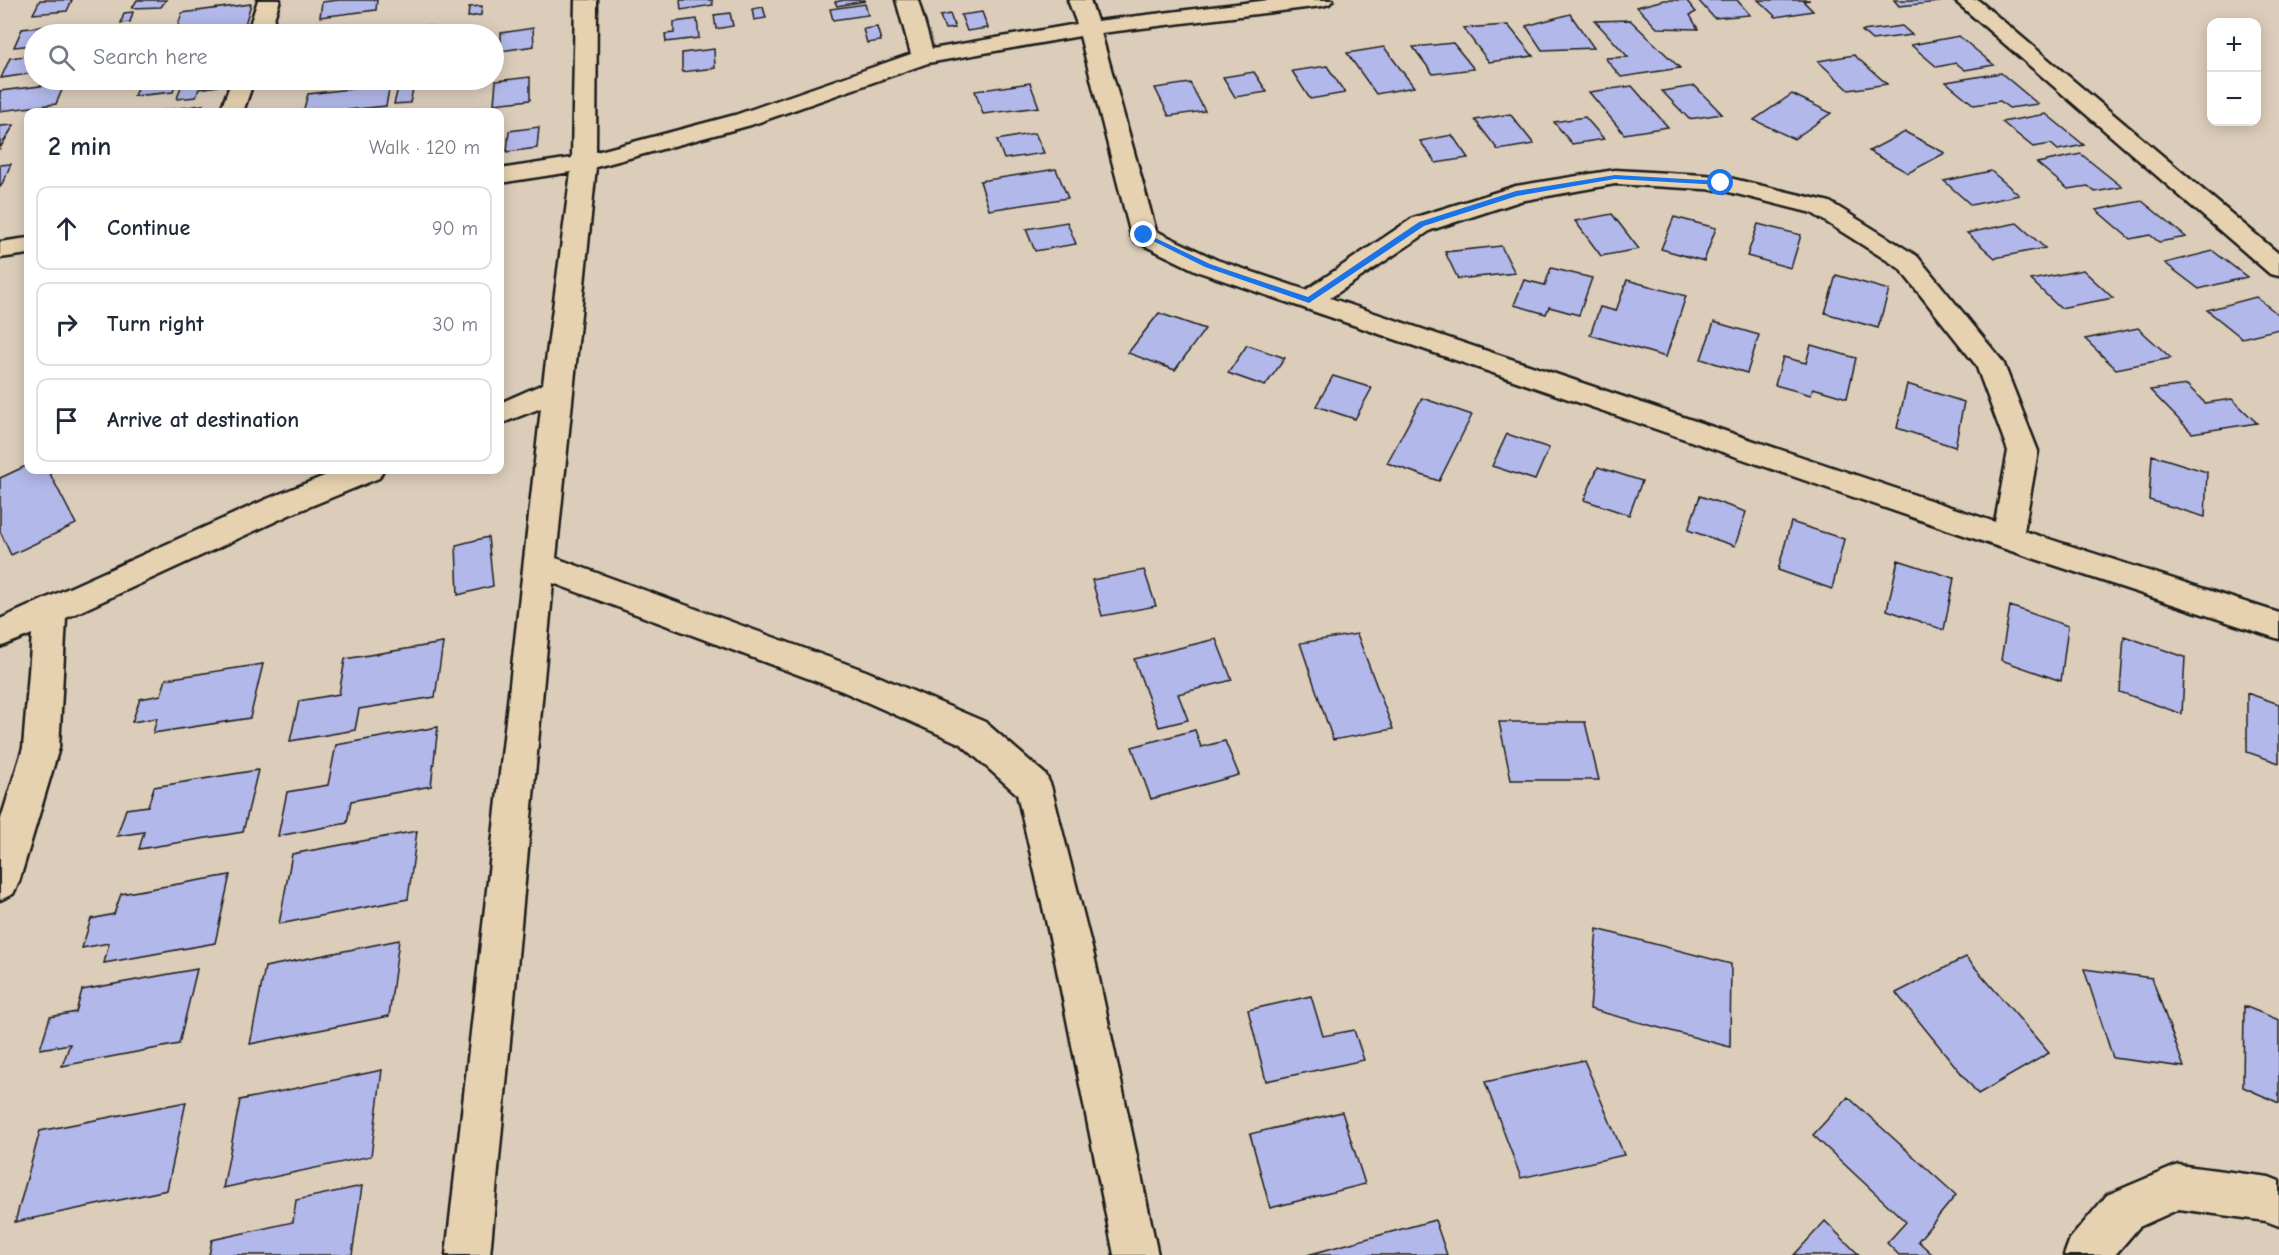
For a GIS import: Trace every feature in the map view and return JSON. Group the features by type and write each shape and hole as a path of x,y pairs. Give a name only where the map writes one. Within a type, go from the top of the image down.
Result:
{"street":[{"path":"261,24 269,0"},
{"path":"468,1255 538,565 584,163 586,0"},
{"path":"907,0 923,57"},
{"path":"1079,0 1089,28 1144,235 1208,266 2007,538 2279,627"},
{"path":"504,175 584,163 743,120 923,57 1089,28 1322,0"},
{"path":"1965,0 2279,268"},
{"path":"233,108 240,90"},
{"path":"1309,300 1422,224 1516,194 1615,177 1721,183 1821,207 1908,262 1989,362 2023,451 2007,538"},
{"path":"0,250 24,247"},
{"path":"504,412 557,390"},
{"path":"0,634 278,507 358,474"},
{"path":"538,565 854,681 973,733 1033,786 1075,960 1136,1255"},
{"path":"0,882 41,748 50,612"},
{"path":"2086,1255 2123,1211 2178,1187 2269,1199 2279,1204"}],"building":[{"path":"40,0 72,0 67,11 33,14"},
{"path":"137,0 166,0 161,7 132,8"},
{"path":"377,0 376,10 320,17 322,2"},
{"path":"680,0 712,0 713,5 681,10"},
{"path":"1664,0 1686,0 1696,12 1690,15 1698,29 1657,28 1637,7"},
{"path":"1698,0 1737,0 1750,15 1714,18"},
{"path":"1758,0 1810,0 1803,1 1813,11 1776,17"},
{"path":"1894,0 1938,0 1940,2 1899,6"},
{"path":"865,1 837,6 835,2"},
{"path":"251,4 245,24 179,24 182,13"},
{"path":"865,4 868,15 833,20 830,9"},
{"path":"482,6 481,15 468,17 469,7"},
{"path":"763,7 766,18 754,20 752,9"},
{"path":"133,12 130,22 121,23 124,13"},
{"path":"982,12 988,28 967,31 961,15"},
{"path":"730,13 733,26 716,29 714,15"},
{"path":"950,14 955,28 945,29 940,16"},
{"path":"1570,14 1594,48 1542,50 1526,26"},
{"path":"697,19 699,38 666,42 665,34 674,33 674,22"},
{"path":"1630,20 1680,68 1621,77 1605,58 1628,57 1595,21"},
{"path":"1508,25 1533,56 1489,62 1463,28"},
{"path":"1902,26 1912,35 1872,40 1862,31"},
{"path":"877,27 881,41 867,43 863,29"},
{"path":"533,28 534,46 504,51 504,33"},
{"path":"24,29 24,46 14,47"},
{"path":"1959,36 1994,65 1965,70 1956,63 1937,67 1911,45"},
{"path":"1453,43 1474,69 1433,74 1413,47"},
{"path":"1384,47 1414,87 1376,94 1347,53"},
{"path":"714,49 715,68 682,72 682,53"},
{"path":"1854,55 1887,84 1849,90 1818,61"},
{"path":"24,56 24,75 1,78 10,58"},
{"path":"1327,66 1345,93 1310,99 1292,71"},
{"path":"1254,72 1267,92 1235,97 1223,77"},
{"path":"2001,73 2038,104 2009,108 2000,101 1974,105 1946,82"},
{"path":"530,77 530,100 494,104 495,90 504,90 504,80"},
{"path":"1030,83 1039,107 983,114 975,91"},
{"path":"1190,83 1205,111 1169,116 1155,88"},
{"path":"1632,86 1668,127 1624,134 1589,92"},
{"path":"1695,86 1722,114 1689,119 1662,91"},
{"path":"24,88 24,90 62,90 56,104 0,111 0,91"},
{"path":"137,90 174,90 173,92 134,96"},
{"path":"180,90 199,90 196,97 177,99"},
{"path":"341,90 389,90 386,106 367,108 304,108 308,94"},
{"path":"398,90 413,90 410,103 394,104"},
{"path":"1792,94 1831,113 1794,139 1754,120"},
{"path":"203,105 202,108 182,108"},
{"path":"1510,114 1534,144 1498,150 1475,120"},
{"path":"2046,114 2084,145 2058,150 2051,144 2033,147 2002,122"},
{"path":"1585,117 1604,139 1572,144 1554,122"},
{"path":"14,125 0,148 0,126"},
{"path":"539,127 537,148 507,152 509,131"},
{"path":"1905,132 1945,153 1908,173 1869,151"},
{"path":"1035,133 1044,153 1004,159 997,140"},
{"path":"1452,135 1468,158 1436,163 1420,141"},
{"path":"2081,154 2122,187 2095,192 2088,186 2068,189 2037,163"},
{"path":"11,164 1,186 0,187 0,165"},
{"path":"1056,169 1068,198 989,210 980,181"},
{"path":"1991,171 2019,195 1971,205 1944,181"},
{"path":"2142,201 2186,237 2159,242 2150,235 2130,239 2096,210"},
{"path":"1612,214 1639,249 1601,256 1575,221"},
{"path":"1674,217 1716,228 1704,261 1661,249"},
{"path":"1067,222 1076,244 1035,251 1026,229"},
{"path":"2017,223 2045,248 1995,258 1967,233"},
{"path":"1758,224 1801,235 1791,268 1747,256"},
{"path":"1501,246 1515,273 1458,279 1445,252"},
{"path":"2213,251 2247,277 2199,289 2165,263"},
{"path":"1551,268 1592,278 1579,315 1549,307 1546,314 1514,305 1524,280 1545,285"},
{"path":"2083,270 2113,298 2060,308 2031,280"},
{"path":"1836,275 1889,290 1878,328 1825,313"},
{"path":"1627,280 1686,296 1666,357 1590,335 1600,307 1616,311"},
{"path":"2256,297 2279,315 2279,329 2242,338 2207,310"},
{"path":"1159,313 1205,329 1175,370 1128,353"},
{"path":"1714,322 1759,335 1747,373 1701,359"},
{"path":"2138,328 2171,358 2116,369 2085,339"},
{"path":"1247,345 1285,358 1265,386 1228,373"},
{"path":"1811,345 1856,358 1847,398 1813,388 1811,395 1775,385 1783,357 1806,363"},
{"path":"1333,376 1372,388 1355,419 1316,406"},
{"path":"1907,384 1964,402 1955,447 1897,428"},
{"path":"2187,385 2205,403 2232,399 2257,423 2192,433 2150,390"},
{"path":"1422,398 1472,415 1439,481 1387,463"},
{"path":"1507,434 1549,448 1535,480 1492,466"},
{"path":"2152,455 2207,472 2205,517 2149,500"},
{"path":"24,467 24,474 50,474 76,524 11,555 0,531 0,478"},
{"path":"1598,467 1642,481 1629,515 1584,500"},
{"path":"1700,496 1746,512 1735,546 1688,530"},
{"path":"1791,522 1844,539 1832,589 1778,570"},
{"path":"488,537 493,586 458,595 456,545"},
{"path":"1898,560 1954,578 1944,630 1887,610"},
{"path":"1144,570 1156,606 1102,616 1092,580"},
{"path":"2010,606 2068,626 2061,681 2001,660"},
{"path":"1357,634 1393,729 1333,740 1300,643"},
{"path":"2124,636 2185,657 2182,714 2120,692"},
{"path":"1216,639 1232,680 1178,694 1188,720 1159,727 1134,659"},
{"path":"443,643 435,697 359,709 355,730 290,741 299,701 339,694 345,659"},
{"path":"263,664 250,718 153,733 157,718 132,722 140,699 161,695 166,679"},
{"path":"2247,693 2279,704 2279,763 2247,752"},
{"path":"1499,722 1585,722 1599,780 1511,780"},
{"path":"438,727 431,786 351,801 347,823 278,836 287,792 328,785 336,745"},
{"path":"1195,730 1201,747 1225,741 1239,775 1151,799 1132,747"},
{"path":"258,770 243,832 139,849 144,832 117,836 126,809 148,806 154,787"},
{"path":"417,831 408,899 279,924 292,854"},
{"path":"230,875 215,943 104,963 109,943 82,948 91,919 114,914 121,894"},
{"path":"1597,929 1731,964 1730,1047 1590,1009"},
{"path":"399,940 389,1016 250,1044 265,967"},
{"path":"1966,957 2049,1053 1978,1094 1896,993"},
{"path":"197,969 179,1044 62,1066 70,1044 40,1049 50,1017 76,1012 82,990"},
{"path":"2084,969 2152,978 2184,1067 2113,1058"},
{"path":"1311,996 1323,1036 1354,1030 1364,1060 1266,1081 1248,1010"},
{"path":"2244,1006 2279,1020 2279,1103 2243,1087"},
{"path":"1584,1060 1624,1155 1521,1178 1485,1082"},
{"path":"382,1070 371,1156 223,1188 240,1100"},
{"path":"1848,1097 1956,1195 1918,1241 1933,1255 1899,1255 1887,1243 1906,1222 1813,1135"},
{"path":"186,1102 167,1190 15,1222 40,1131"},
{"path":"1342,1112 1365,1184 1270,1208 1250,1134"},
{"path":"362,1186 352,1255 209,1255 212,1240 293,1222 296,1200"},
{"path":"1435,1220 1447,1255 1307,1255"},
{"path":"1825,1221 1859,1255 1794,1255"}],"route":[{"path":"1144,235 1208,266 1309,300 1422,224 1516,194 1615,177 1721,183"}]}
